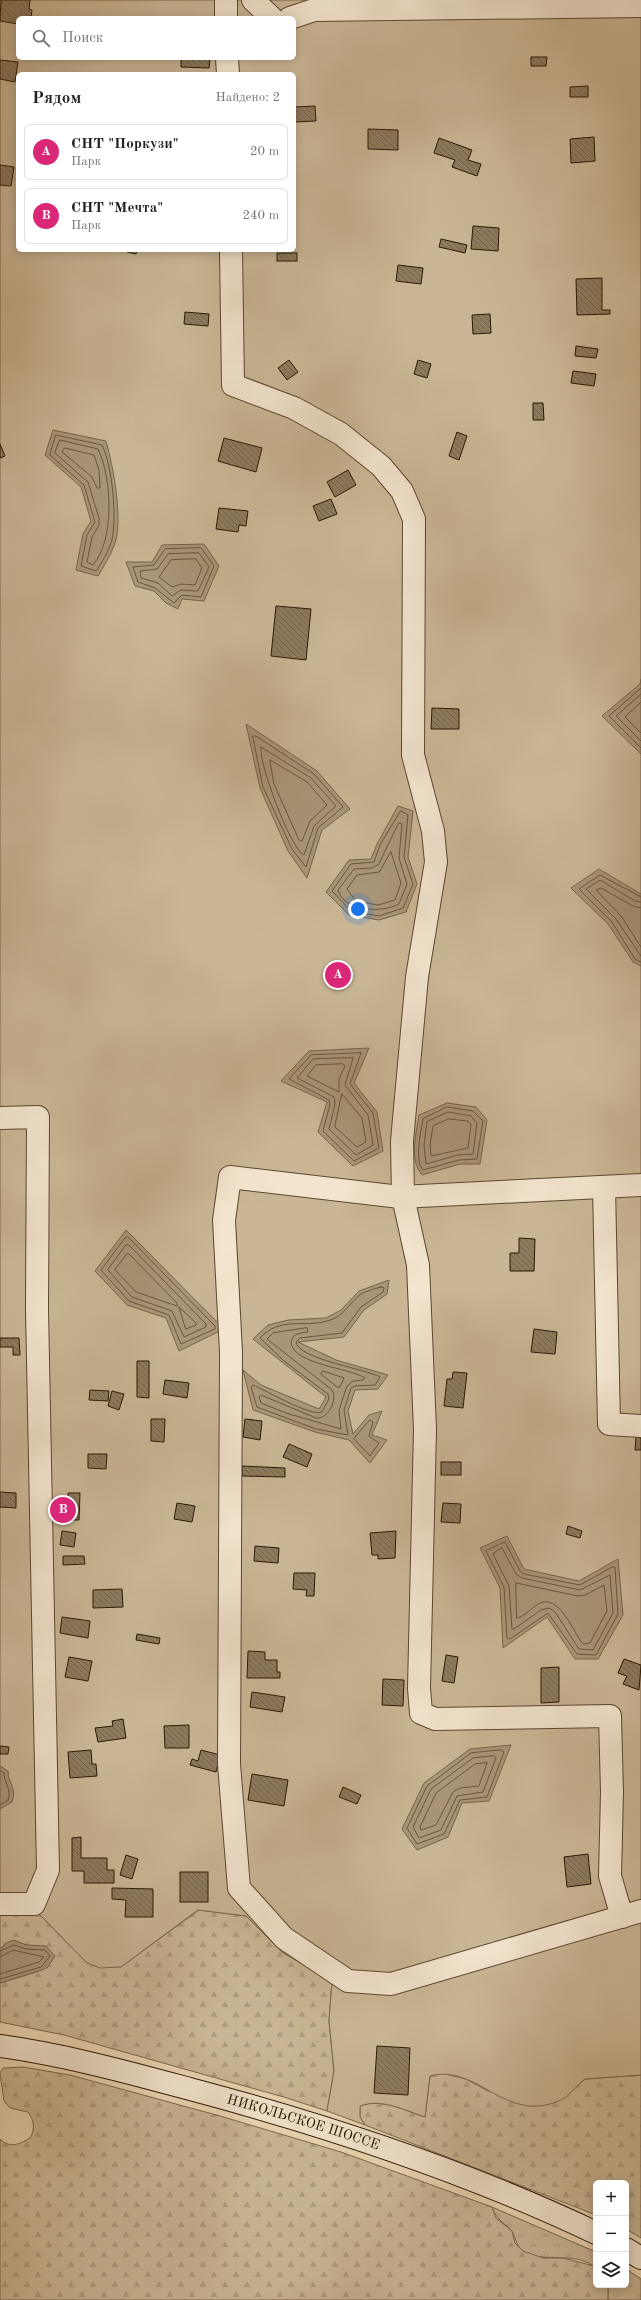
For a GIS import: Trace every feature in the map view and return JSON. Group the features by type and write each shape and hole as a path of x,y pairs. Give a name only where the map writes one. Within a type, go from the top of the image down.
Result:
{"street":[{"path":"226,0 226,16"},
{"path":"253,0 270,16"},
{"path":"296,16 314,10 641,6"},
{"path":"227,60 228,72"},
{"path":"231,252 233,385 294,408 341,434 381,466 402,491 414,519 413,755 434,831 436,862 416,985 402,1141 403,1197 418,1265 425,1429 419,1688 421,1713 435,1719 610,1716 612,1792 610,1876 632,1914 391,1984 348,1981 284,1938 240,1888 229,1764 232,1352 224,1220 230,1176 403,1197 641,1184"},
{"path":"0,1118 38,1117 37,1309 48,1870 34,1904 0,1904"},
{"path":"604,1187 609,1424 641,1426"},
{"name":"НИКОЛЬСКОЕ ШОССЕ","path":"0,2046 84,2061 246,2104 317,2125 386,2147 458,2174 593,2232"},
{"path":"629,2251 641,2258"}],"green space":[{"path":"0,0 641,0 641,2075 585,2079 563,2099 543,2106 525,2105 509,2101 463,2078 447,2074 430,2076 425,2117 401,2108 384,2104 368,2104 360,2106 360,2117 365,2125 327,2111 334,2071 329,2021 332,1981 282,1952 246,1916 198,1910 121,1967 100,1968 87,1963 39,1914 0,1914"},
{"path":"199,1910 246,1916 282,1952 332,1981 329,2021 334,2071 327,2111 287,2098 64,2035 0,2022 0,1983 36,1972 39,1946 10,1942 0,1949 0,1914 39,1914 87,1963 121,1967"},
{"path":"23,2067 70,2075 220,2116 341,2152 492,2207 496,2218 512,2231 515,2243 523,2251 543,2258 563,2258 593,2266 593,2288 608,2288 608,2300 0,2300 0,2139 8,2144 16,2144 31,2137 33,2130 33,2121 28,2112 10,2108 4,2101 0,2073 3,2068"},
{"path":"442,2073 466,2079 488,2091 564,2098 585,2079 641,2075 641,2238 629,2231 629,2180 593,2180 593,2214 365,2125 360,2117 360,2106 368,2104 384,2104 401,2108 425,2117 430,2076"},
{"path":"492,2207 593,2251 593,2267 580,2260 570,2258 541,2257 531,2255 523,2251 518,2246 511,2230"},
{"path":"629,2271 641,2279 641,2300 608,2300 608,2288 629,2288"}],"water":[{"path":"53,430 106,441 112,464 118,508 118,523 114,546 98,576 76,570 83,534 91,521 81,487 45,455"},
{"path":"204,544 219,566 204,601 182,599 178,609 166,603 154,591 135,586 126,562 152,562 162,545"},
{"path":"641,679 641,754 602,716 640,684"},
{"path":"246,724 317,771 350,809 322,830 307,878 288,851 260,788"},
{"path":"398,806 413,811 408,857 417,884 406,912 379,920 349,915 326,892 349,860 371,859 377,844"},
{"path":"599,869 641,894 641,966 633,962 608,924 571,888"},
{"path":"369,1048 354,1083 377,1112 383,1151 353,1166 318,1132 327,1102 281,1081 309,1051"},
{"path":"447,1103 476,1107 487,1120 480,1164 460,1164 422,1175 416,1162 414,1146 419,1115"},
{"path":"126,1230 224,1329 179,1351 166,1318 127,1305 95,1271"},
{"path":"389,1280 387,1294 364,1310 344,1337 298,1342 336,1360 388,1375 378,1389 355,1390 348,1411 353,1434 369,1415 382,1411 372,1435 387,1440 370,1463 349,1440 315,1432 253,1410 243,1370 261,1385 319,1409 326,1397 253,1339 268,1325 288,1320 326,1318 341,1310 359,1291"},
{"path":"507,1536 524,1569 579,1581 618,1559 623,1615 598,1659 575,1659 547,1617 503,1648 500,1588 480,1548"},
{"path":"511,1745 489,1801 462,1803 448,1837 417,1850 402,1829 424,1783 470,1749"},
{"path":"0,1766 8,1771 13,1789 13,1797 12,1802 0,1809"},
{"path":"14,1940 26,1945 46,1946 55,1956 48,1967 42,1970 0,1983 0,1949 8,1942"}],"building":[{"path":"1,0 30,0 29,9 32,10 31,16 16,16 16,24 0,21"},
{"path":"531,57 547,57 546,66 531,66"},
{"path":"0,60 18,62 15,82 0,79"},
{"path":"181,60 210,60 209,68 181,67"},
{"path":"588,86 588,97 570,97 570,87"},
{"path":"315,106 316,121 296,122 296,107"},
{"path":"368,129 398,130 398,150 368,149"},
{"path":"594,137 595,161 571,163 570,139"},
{"path":"439,138 472,150 468,160 481,164 477,176 452,167 455,160 434,153"},
{"path":"0,165 14,167 11,186 0,185"},
{"path":"473,226 499,228 498,251 471,249"},
{"path":"441,239 467,245 465,253 439,247"},
{"path":"277,253 297,253 297,261 277,261"},
{"path":"398,265 423,268 421,284 396,281"},
{"path":"602,278 602,310 610,310 610,314 577,315 576,279"},
{"path":"185,312 209,314 208,326 184,324"},
{"path":"490,314 491,333 473,334 472,315"},
{"path":"576,346 598,349 596,358 575,356"},
{"path":"289,360 298,372 287,380 278,368"},
{"path":"418,360 431,364 427,378 414,374"},
{"path":"573,371 596,374 594,386 571,383"},
{"path":"533,403 543,403 544,420 533,420"},
{"path":"457,432 467,436 459,460 449,456"},
{"path":"224,438 262,448 256,472 218,461"},
{"path":"0,444 5,456 0,458"},
{"path":"348,470 356,485 335,497 327,482"},
{"path":"331,499 337,514 319,521 313,506"},
{"path":"219,508 248,511 246,526 239,525 238,532 216,529"},
{"path":"276,606 311,609 306,660 271,656"},
{"path":"432,708 459,709 459,729 431,729"},
{"path":"519,1238 535,1239 534,1271 510,1271 510,1253 519,1253"},
{"path":"534,1329 557,1332 555,1354 531,1352"},
{"path":"0,1338 19,1338 20,1355 13,1355 13,1347 0,1347"},
{"path":"137,1361 149,1361 149,1398 137,1397"},
{"path":"453,1372 467,1373 463,1408 444,1406 447,1379 452,1379"},
{"path":"165,1380 189,1383 187,1398 163,1394"},
{"path":"90,1390 109,1391 108,1401 89,1400"},
{"path":"112,1391 124,1394 119,1410 108,1406"},
{"path":"151,1419 165,1419 164,1442 151,1441"},
{"path":"245,1419 262,1421 260,1440 243,1437"},
{"path":"636,1437 641,1438 641,1450 635,1450"},
{"path":"289,1444 312,1454 307,1467 283,1457"},
{"path":"88,1454 107,1454 106,1469 88,1468"},
{"path":"441,1462 461,1462 461,1475 441,1475"},
{"path":"242,1466 285,1468 285,1477 242,1476"},
{"path":"0,1492 16,1493 16,1508 0,1507"},
{"path":"68,1493 80,1493 79,1520 68,1520"},
{"path":"177,1503 195,1506 192,1522 174,1519"},
{"path":"443,1503 461,1504 460,1523 441,1522"},
{"path":"568,1526 582,1531 580,1538 566,1534"},
{"path":"62,1531 76,1533 74,1547 60,1545"},
{"path":"396,1531 395,1558 378,1559 378,1555 372,1555 370,1533"},
{"path":"255,1546 279,1548 278,1563 254,1561"},
{"path":"63,1556 84,1556 85,1564 63,1565"},
{"path":"294,1573 315,1573 314,1596 306,1596 307,1590 293,1589"},
{"path":"122,1589 123,1607 93,1608 93,1590"},
{"path":"62,1617 90,1621 88,1638 60,1633"},
{"path":"137,1634 160,1638 159,1644 136,1640"},
{"path":"248,1651 265,1652 265,1660 277,1660 277,1672 280,1672 280,1678 247,1678"},
{"path":"446,1655 458,1657 454,1683 442,1681"},
{"path":"69,1657 92,1661 88,1681 65,1677"},
{"path":"624,1659 641,1665 639,1690 623,1684 627,1676 618,1673"},
{"path":"559,1667 559,1702 541,1703 541,1668"},
{"path":"383,1679 404,1680 403,1706 382,1705"},
{"path":"252,1692 285,1697 282,1712 250,1707"},
{"path":"123,1719 126,1738 98,1742 95,1728 113,1726 112,1721"},
{"path":"189,1725 189,1748 165,1748 164,1726"},
{"path":"0,1746 9,1747 8,1754 0,1754"},
{"path":"91,1750 92,1764 96,1764 97,1776 70,1778 68,1752"},
{"path":"201,1750 220,1755 216,1772 190,1765 192,1759 198,1761"},
{"path":"252,1774 288,1780 284,1806 248,1800"},
{"path":"343,1787 361,1795 357,1804 339,1797"},
{"path":"81,1837 81,1858 107,1858 107,1870 114,1870 114,1883 84,1883 84,1871 72,1871 72,1838"},
{"path":"588,1854 591,1884 567,1887 564,1857"},
{"path":"126,1855 138,1859 132,1879 120,1875"},
{"path":"180,1872 208,1872 208,1902 180,1902"},
{"path":"112,1888 153,1889 153,1917 125,1917 126,1900 112,1899"},
{"path":"377,2046 410,2048 408,2095 374,2093"}],"place":[{"name":"СНТ \"Поркузи\"","path":"338,975"},
{"name":"СНТ \"Мечта\"","path":"63,1510"}]}
